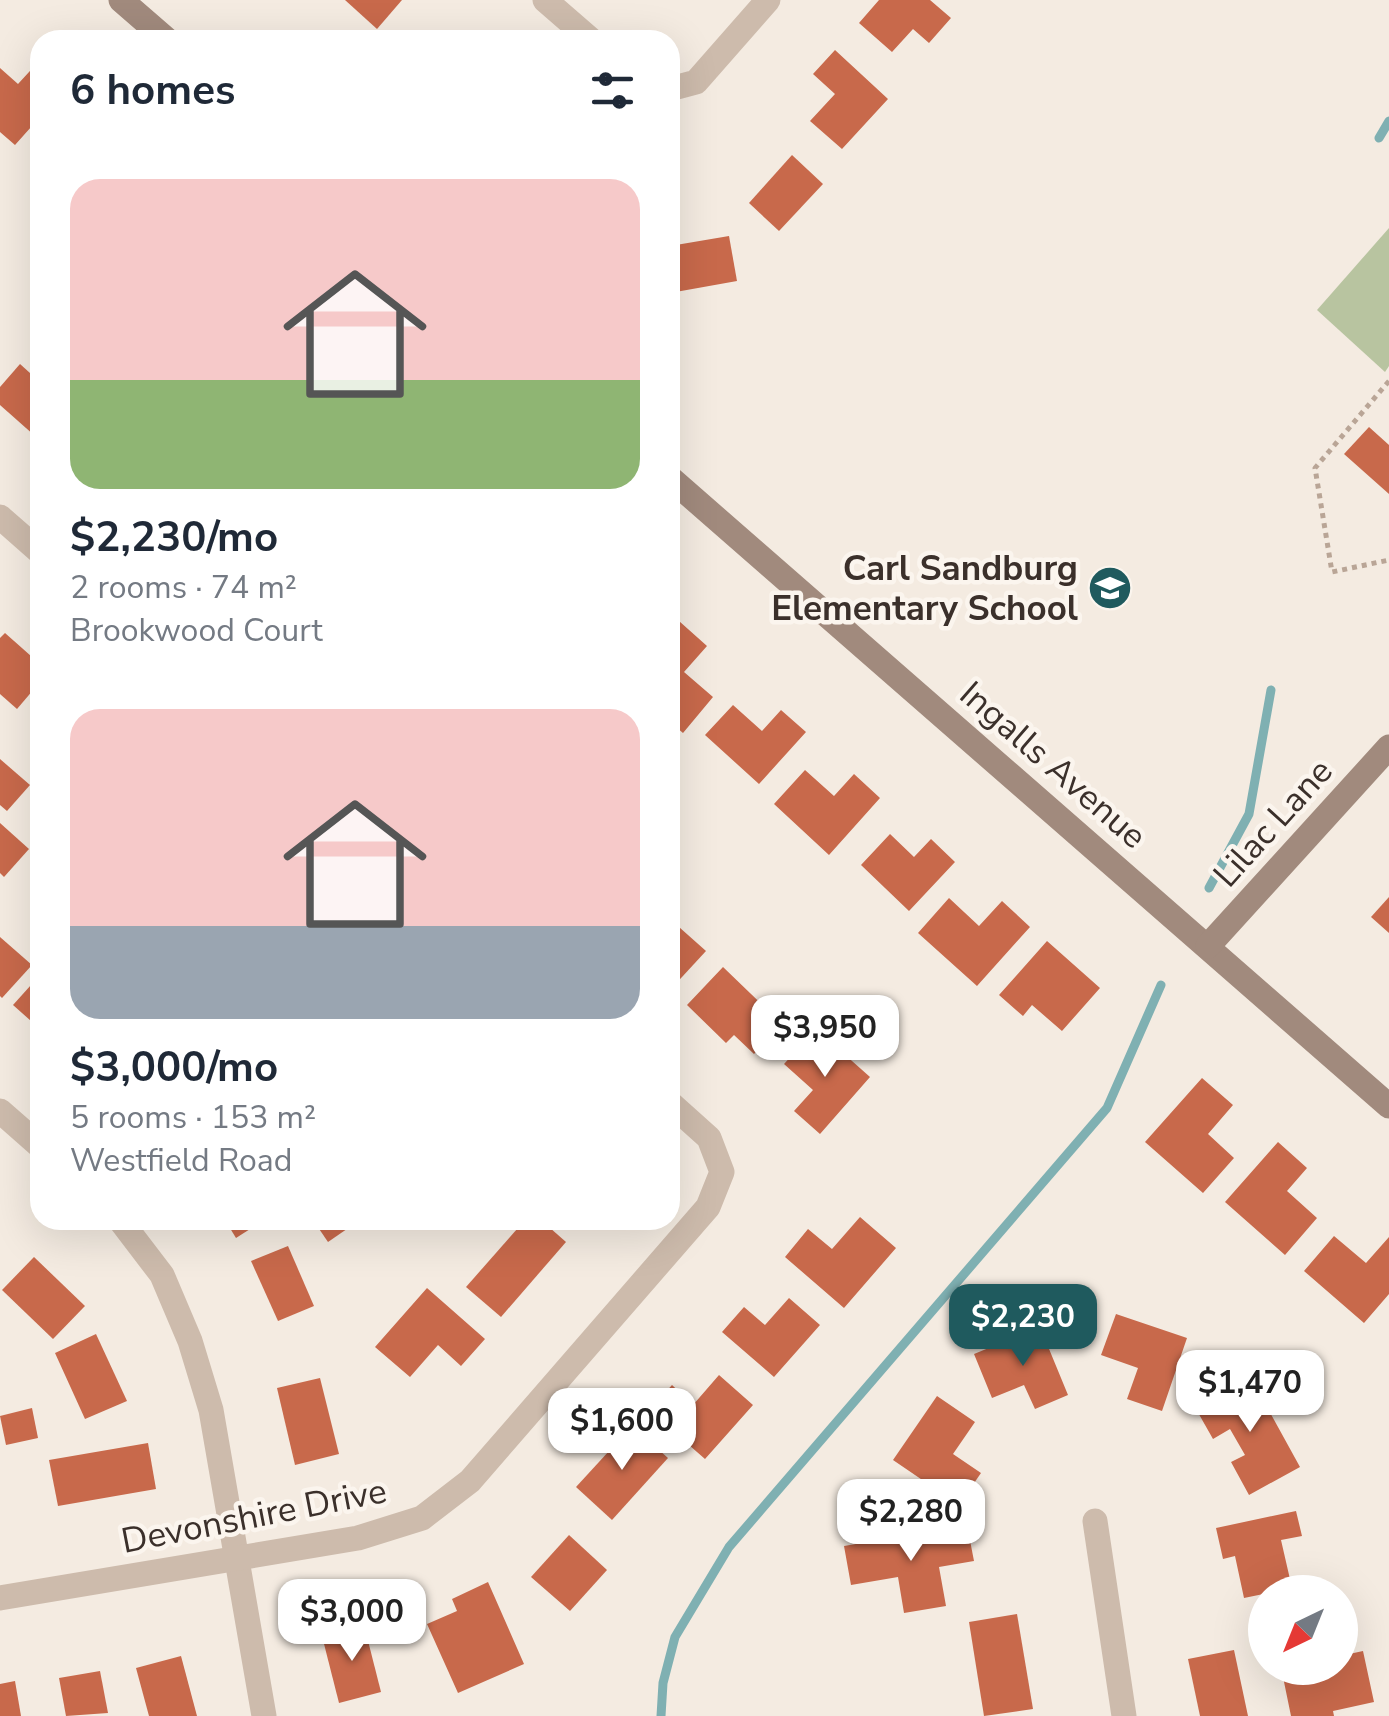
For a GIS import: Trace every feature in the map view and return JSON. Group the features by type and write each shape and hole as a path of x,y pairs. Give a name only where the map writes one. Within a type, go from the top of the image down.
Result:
{"street":[{"path":"121,0 156,30"},
{"path":"545,0 580,30"},
{"path":"680,86 696,82 768,0"},
{"name":"Ingalls Avenue","path":"680,487 1389,1106"},
{"path":"0,516 30,543"},
{"name":"Lilac Lane","path":"1208,946 1388,751"},
{"path":"0,1111 30,1137"},
{"name":"Devonshire Drive","path":"0,1598 358,1538 422,1518 470,1481 708,1207 722,1172 709,1138 680,1112"},
{"path":"128,1230 162,1274 190,1341 211,1410 264,1716"},
{"path":"1095,1521 1124,1716"}],"path":[{"path":"1389,381 1316,468 1332,572 1389,560"}],"green space":[{"path":"1389,228 1389,366 1385,372 1317,310"}],"building":[{"path":"345,0 402,0 377,29"},
{"path":"879,0 930,0 951,18 929,43 913,29 892,52 859,23"},
{"path":"835,50 888,99 842,149 810,121 835,94 813,74"},
{"path":"0,68 18,84 30,71 30,128 15,145 0,132"},
{"path":"792,155 823,184 779,231 749,203"},
{"path":"729,236 737,281 680,291 680,244"},
{"path":"20,364 30,373 30,432 0,405 0,387"},
{"path":"1369,427 1389,445 1389,494 1344,454"},
{"path":"680,622 707,646 684,672 713,697 683,733"},
{"path":"5,633 30,655 30,694 17,709 0,694 0,638"},
{"path":"733,705 762,731 781,710 806,732 759,784 705,735"},
{"path":"0,759 30,785 7,811 0,805"},
{"path":"805,770 834,796 854,774 880,798 829,855 774,804"},
{"path":"0,823 29,849 4,877 0,873"},
{"path":"890,834 914,857 931,839 955,862 909,911 861,865"},
{"path":"1389,897 1389,933 1371,917"},
{"path":"949,898 979,926 1002,901 1030,927 977,986 918,933"},
{"path":"680,928 706,951 680,979"},
{"path":"0,937 30,967 0,996"},
{"path":"1047,941 1100,988 1062,1031 1032,1005 1023,1016 999,995"},
{"path":"723,967 782,1024 754,1054 734,1035 726,1043 687,1005"},
{"path":"30,986 30,1020 13,1005"},
{"path":"816,1029 870,1077 820,1134 794,1111 813,1090 784,1064"},
{"path":"1202,1078 1233,1105 1208,1134 1234,1158 1203,1193 1145,1142"},
{"path":"1278,1142 1307,1168 1287,1191 1317,1218 1285,1255 1225,1202"},
{"path":"860,1217 896,1248 844,1308 785,1257 808,1229 832,1249"},
{"path":"231,1230 248,1230 236,1238"},
{"path":"320,1230 345,1230 328,1242"},
{"path":"516,1230 552,1230 566,1242 501,1317 466,1287"},
{"path":"1334,1236 1366,1263 1389,1237 1389,1294 1364,1323 1304,1271"},
{"path":"288,1246 314,1306 278,1321 251,1261"},
{"path":"34,1257 85,1306 53,1339 2,1290"},
{"path":"427,1288 485,1339 461,1366 438,1345 410,1377 375,1347"},
{"path":"789,1298 820,1325 774,1377 722,1332 744,1307 765,1325"},
{"path":"1116,1314 1187,1338 1162,1411 1127,1399 1138,1368 1101,1355"},
{"path":"1040,1327 1068,1395 1035,1409 1024,1385 992,1398 974,1354"},
{"path":"96,1334 127,1401 85,1419 55,1353"},
{"path":"719,1375 753,1405 705,1459 649,1410 672,1385 693,1405"},
{"path":"320,1378 339,1454 295,1465 277,1388"},
{"path":"1251,1378 1300,1467 1249,1495 1231,1462 1245,1455 1230,1429 1213,1439 1196,1409"},
{"path":"937,1396 975,1422 953,1454 981,1473 959,1505 893,1460"},
{"path":"32,1408 38,1438 6,1445 0,1416"},
{"path":"632,1426 668,1458 612,1520 576,1487"},
{"path":"148,1443 156,1489 58,1506 49,1460"},
{"path":"1296,1511 1302,1536 1281,1540 1289,1575 1248,1575 1248,1597 1244,1598 1235,1556 1223,1559 1216,1528"},
{"path":"967,1525 974,1561 939,1567 946,1606 904,1613 898,1577 851,1585 844,1546"},
{"path":"569,1535 607,1570 570,1611 531,1577"},
{"path":"488,1582 524,1664 458,1693 427,1624 457,1611 452,1599"},
{"path":"1017,1614 1033,1709 984,1716 969,1622"},
{"path":"364,1625 381,1692 339,1703 322,1636"},
{"path":"1234,1650 1248,1716 1200,1716 1188,1659"},
{"path":"1363,1651 1374,1702 1333,1711 1334,1716 1291,1716 1285,1685 1358,1685 1358,1652"},
{"path":"181,1656 197,1716 149,1716 136,1668"},
{"path":"100,1671 108,1713 66,1716 59,1678"},
{"path":"15,1681 21,1716 0,1716 0,1684"}],"waterway":[{"path":"1379,138 1389,121"},
{"path":"1209,888 1249,814 1271,690"},
{"path":"661,1716 663,1683 675,1637 729,1547 1107,1108 1161,985"}],"place":[{"name":"Carl Sandburg Elementary School","path":"1110,588"}]}
